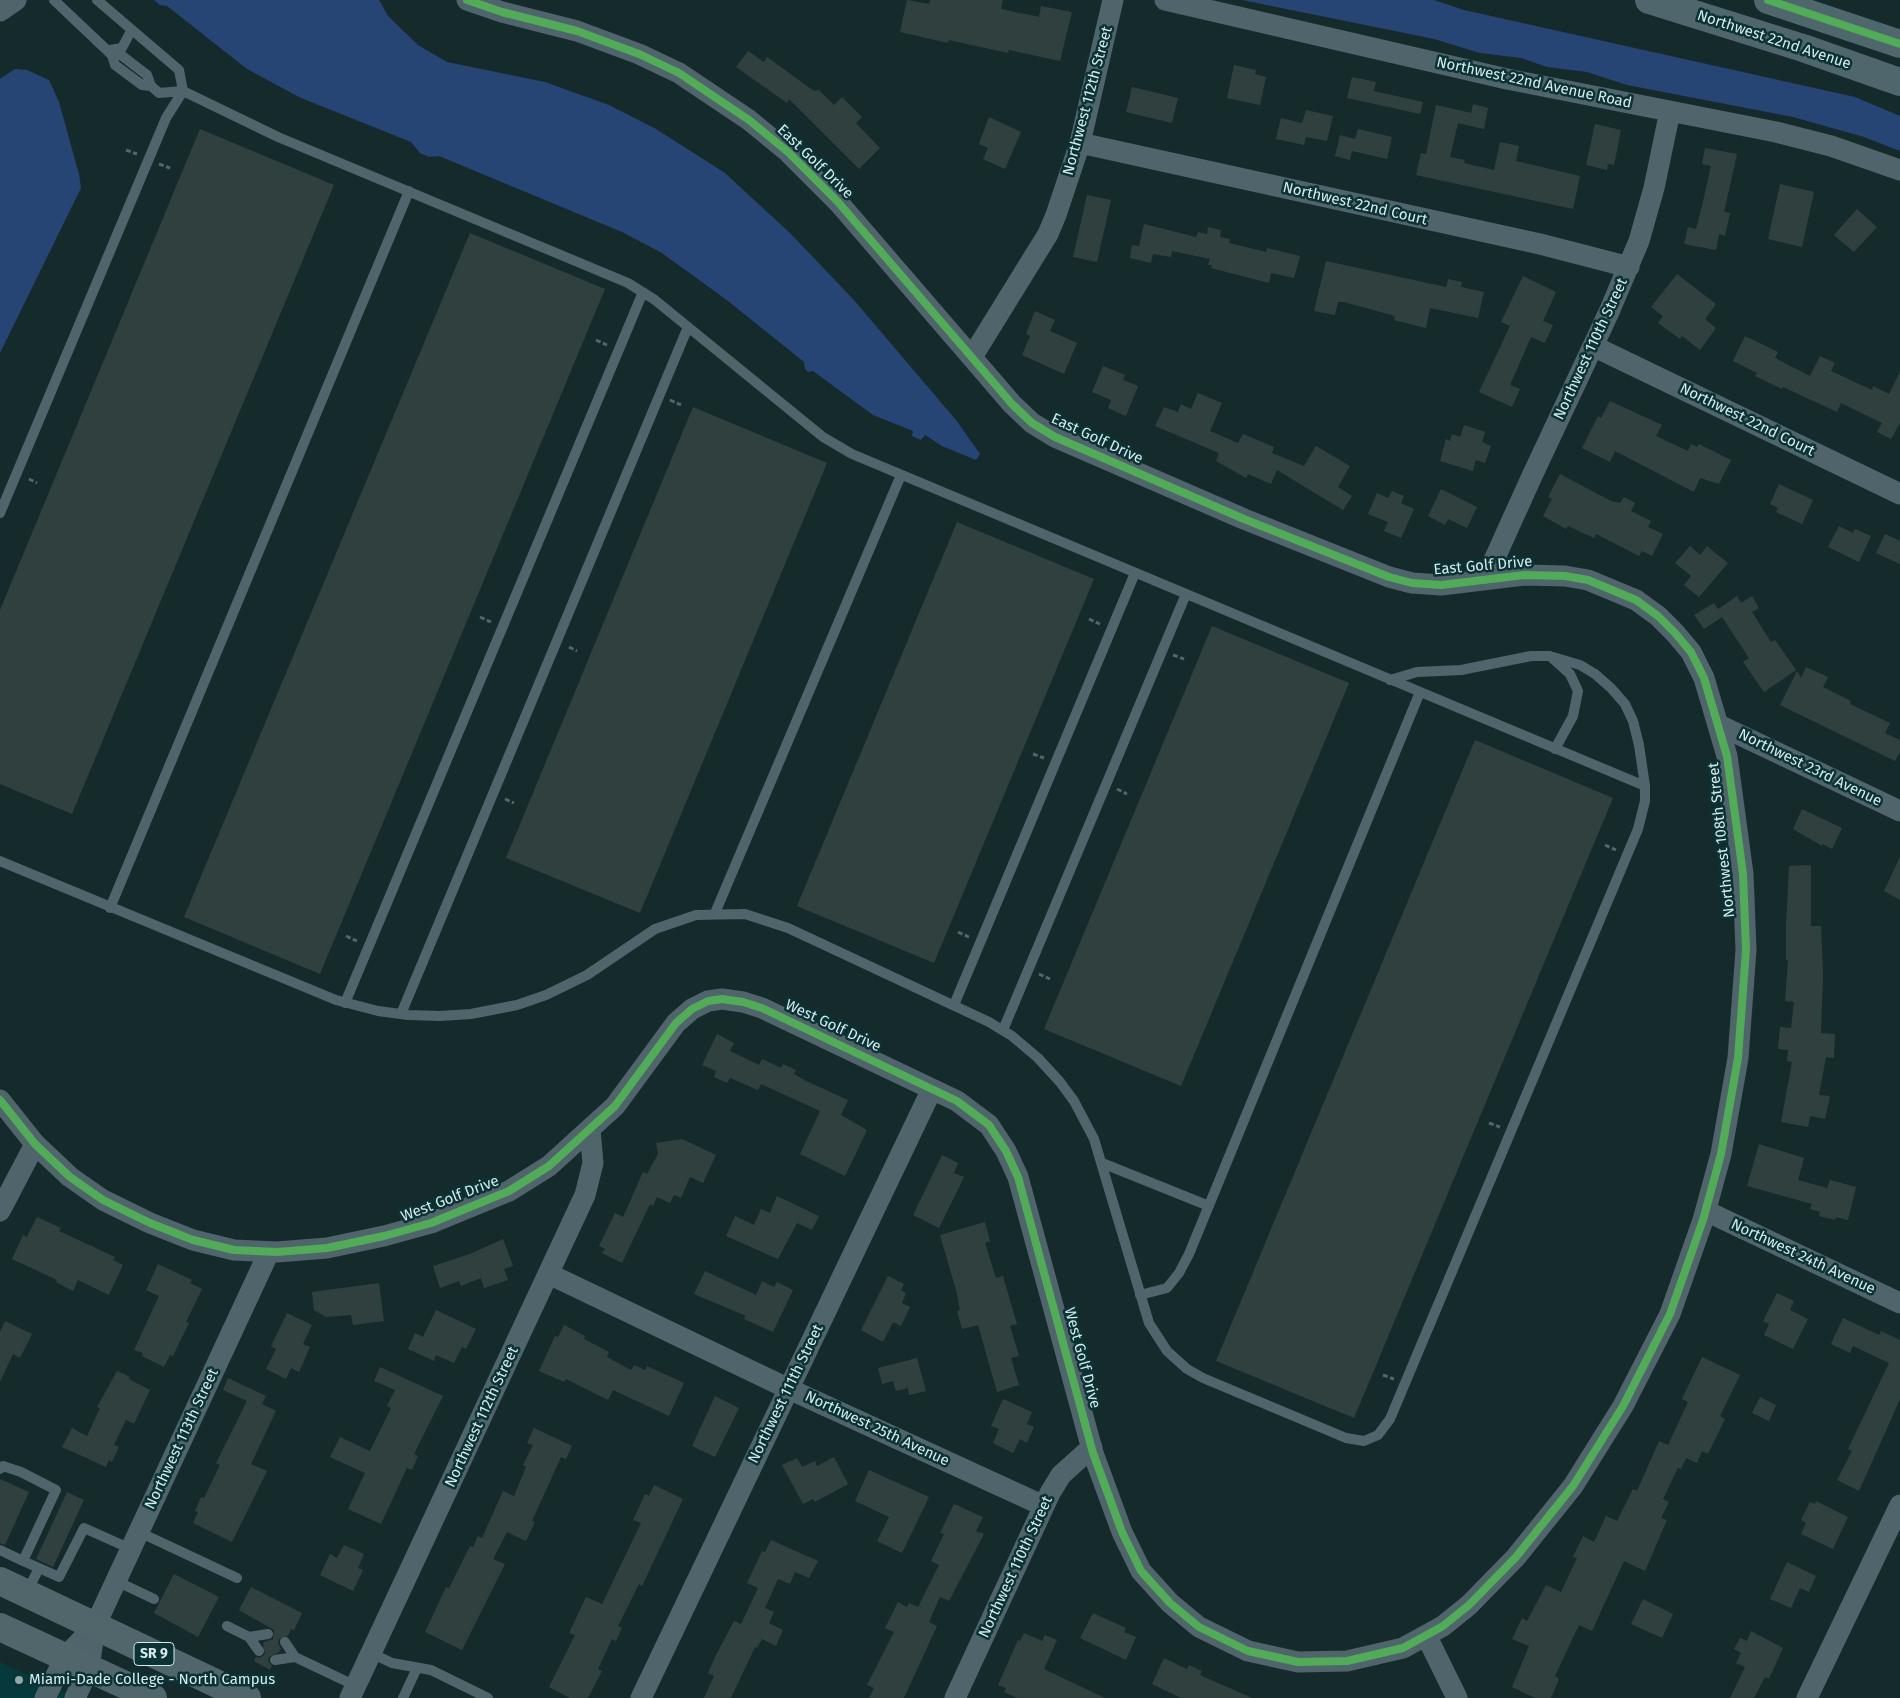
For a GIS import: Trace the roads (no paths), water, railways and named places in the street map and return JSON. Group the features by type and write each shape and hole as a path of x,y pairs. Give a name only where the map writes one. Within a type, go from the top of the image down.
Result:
{"main road":[{"name":"Northwest 22nd Avenue","path":"1649,0 1803,48 1900,82"},
{"path":"1768,0 1900,44"},
{"name":"SR 9","path":"0,1581 247,1698"},
{"name":"SR 9","path":"0,1627 153,1698"}],"street":[{"path":"0,11 16,0"},
{"name":"East Golf Drive","path":"467,0 502,12 577,31 639,54 679,73 741,114 788,152 838,202 1022,414 1055,437 1209,505 1365,569 1402,581 1441,586 1537,575 1577,578 1607,586 1640,603 1666,624 1691,652 1709,689 1719,725"},
{"name":"Northwest 112th Street","path":"972,357 1048,234 1080,143 1113,0"},
{"name":"Northwest 22nd Avenue Road","path":"1166,0 1506,79 1749,126 1830,146 1900,170"},
{"name":"Northwest 110th Street","path":"1489,579 1494,560 1628,267 1647,215 1670,111"},
{"name":"Northwest 22nd Court","path":"1080,143 1540,244 1628,267"},
{"name":"Northwest 22nd Court","path":"1593,346 1900,494"},
{"name":"Northwest 23rd Avenue","path":"1719,725 1900,811"},
{"name":"Northwest 108th Street","path":"1427,1637 1453,1619 1502,1572 1554,1512 1597,1450 1639,1378 1670,1314 1706,1212 1721,1154 1736,1073 1745,966 1743,874 1730,771 1719,725"},
{"name":"West Golf Drive","path":"0,1100 35,1144 65,1173 92,1194 150,1223 216,1246 234,1250 270,1252 309,1250 353,1244 400,1232 446,1218 494,1199 549,1166 590,1130 615,1106 631,1087 676,1023 692,1009 715,999 731,999 762,1008 957,1101 979,1115 998,1137 1012,1163 1027,1209 1092,1447 1122,1532 1141,1570 1170,1603 1199,1627 1248,1651 1280,1659 1316,1664 1367,1658 1403,1648 1427,1637"},
{"name":"Northwest 111th Street","path":"640,1698 932,1089"},
{"name":"Northwest 112th Street","path":"353,1692 591,1180 593,1163 590,1130"},
{"path":"0,1211 35,1144"},
{"name":"Northwest 24th Avenue","path":"1706,1212 1900,1304"},
{"name":"Northwest 113th Street","path":"75,1698 89,1668 95,1626 270,1252"},
{"name":"Northwest 25th Avenue","path":"548,1274 789,1389 1044,1506"},
{"name":"Northwest 110th Street","path":"955,1698 1044,1506 1061,1475 1092,1447"},
{"path":"1807,1698 1900,1505"},
{"name":"Northwest 113th Street","path":"45,1698 64,1657 95,1626"},
{"path":"1427,1637 1457,1698"}],"lane":[{"path":"54,0 109,52 115,65 142,85 152,86 159,92 183,90 278,137 607,274 643,292 823,437 852,454 1645,786"},
{"path":"0,513 166,118 183,90 179,70 97,0"},
{"path":"109,52 122,48 132,31"},
{"path":"110,908 409,191"},
{"path":"345,1003 643,292"},
{"path":"401,1014 688,327"},
{"path":"715,913 901,476"},
{"path":"954,1005 1135,573"},
{"path":"1003,1030 1186,594"},
{"path":"0,861 110,908 345,1003 401,1014 440,1016 471,1014 524,1002 573,982 661,926 689,916 715,913 745,914 788,928 954,1005 1003,1030 1034,1055 1060,1082 1084,1119 1102,1163 1140,1295 1156,1336 1171,1356 1187,1369 1346,1438 1364,1441 1378,1435 1390,1419 1628,855 1642,815 1645,786 1639,745 1633,721 1625,704 1595,674 1572,662 1550,656 1531,656 1461,670 1417,672 1390,680"},
{"path":"1550,656 1570,674 1578,691 1573,716 1555,748"},
{"path":"1140,1295 1165,1289 1175,1279 1189,1254 1420,692"},
{"path":"1102,1163 1209,1206"},
{"path":"0,1469 3,1466 12,1469 56,1490 23,1560"},
{"path":"0,1550 60,1577 84,1528 135,1540 237,1578"},
{"path":"27,1594 39,1568"},
{"path":"116,1581 154,1599"},
{"path":"227,1626 249,1637 259,1651"},
{"path":"249,1637 268,1634"},
{"path":"285,1642 295,1657 353,1692"},
{"path":"371,1653 392,1663 431,1670 488,1698"},
{"path":"276,1660 295,1657"},
{"path":"403,1698 417,1668"}],"water":[{"path":"154,0 379,0 388,16 418,45 447,62 545,82 609,105 656,129 725,173 791,234 853,299 956,420 980,454 976,460 942,446 925,435 921,440 912,436 913,431 873,415 813,371 808,372 805,369 804,362 728,301 662,253 622,232 439,156 429,157 420,153 411,142 301,98 247,69 167,6 160,5"},
{"path":"1242,0 1434,0 1464,10 1855,97 1900,116 1900,151 1864,137 1793,117 1627,85 1587,72 1547,67 1521,58 1480,53 1434,39"},
{"path":"15,69 27,70 49,80 59,102 79,174 81,188 0,353 0,79"}],"place":[{"name":"Miami-Dade College - North Campus","path":"19,1680"}]}
